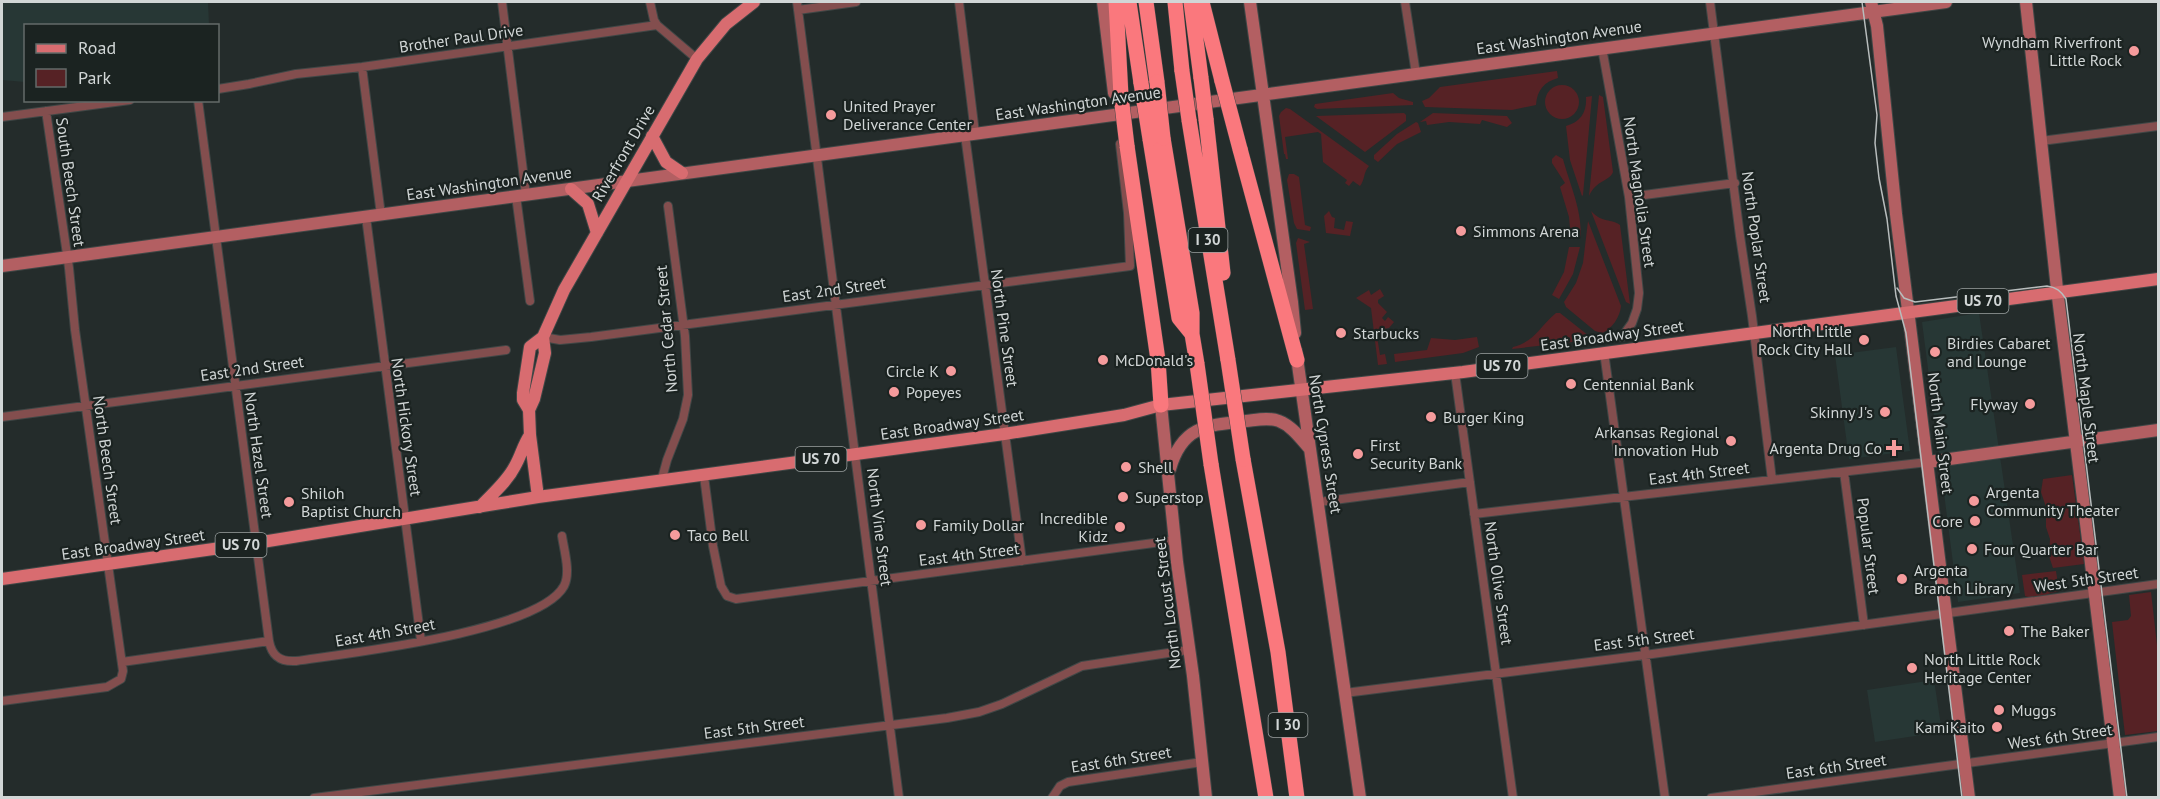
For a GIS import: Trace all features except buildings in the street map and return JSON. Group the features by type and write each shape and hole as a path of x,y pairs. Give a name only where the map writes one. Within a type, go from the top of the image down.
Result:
{"highway":[{"path":"1116,2 1121,96 1158,360 1161,405"},
{"path":"1129,2 1141,83 1156,138"},
{"name":"I 30","path":"1146,2 1157,82 1156,138 1192,313 1192,334 1211,464 1266,798"},
{"name":"I 30","path":"1175,2 1189,120 1278,652 1297,798"},
{"path":"1191,2 1228,321 1228,360"},
{"path":"1202,2 1297,360"}],"main road":[{"name":"Riverfront Drive","path":"538,497 529,410 534,399 545,353 543,337 555,307 697,59 726,24 754,2"},
{"path":"1103,2 1116,114"},
{"name":"North Cypress Street","path":"1250,2 1292,302 1297,360 1360,798"},
{"name":"East Washington Avenue","path":"2,266 1714,33 1872,7 1946,2"},
{"name":"North Maple Street","path":"2026,2 2057,292 2120,798"},
{"name":"North Main Street","path":"1872,7 1877,32 1969,798"},
{"path":"652,136 666,162 682,173"},
{"path":"571,189 588,204 597,232"},
{"name":"US 70","path":"1909,311 2158,279"},
{"name":"East Broadway Street","path":"2,579 256,543 538,497 1004,434 1124,415 1161,405 1455,373 1909,311"},
{"name":"North Locust Street","path":"1161,405 1206,798"},
{"path":"1169,474 1175,452 1184,439 1198,428 1221,423 1260,419 1278,420 1293,430 1311,450"},
{"path":"1928,462 2158,430"},
{"path":"480,507 507,479 530,435"}],"street":[{"path":"502,2 530,301"},
{"path":"650,2 657,25 697,59"},
{"path":"798,6 856,2"},
{"name":"North Pine Street","path":"959,2 984,284 1022,561"},
{"path":"1405,2 1416,74"},
{"name":"North Poplar Street","path":"1710,2 1772,480"},
{"name":"North Vine Street","path":"798,6 899,798"},
{"name":"Brother Paul Drive","path":"219,89 296,74 362,67 657,25"},
{"name":"North Magnolia Street","path":"1602,48 1629,197 1639,293 1632,323 1622,337"},
{"path":"362,67 381,215"},
{"path":"2,117 115,102"},
{"name":"North Hazel Street","path":"198,102 269,641"},
{"name":"South Beech Street","path":"46,111 67,257"},
{"name":"East 2nd Street","path":"543,337 560,340 591,337 1131,266 1128,213 1116,114"},
{"path":"2041,141 2158,126"},
{"path":"1629,197 1735,183"},
{"name":"North Cedar Street","path":"661,482 687,401 688,375 684,324 668,206"},
{"name":"North Hickory Street","path":"366,217 421,641"},
{"name":"North Beech Street","path":"67,257 107,565 122,662"},
{"name":"East 2nd Street","path":"2,417 506,350"},
{"path":"1604,352 1665,798"},
{"name":"North Olive Street","path":"1455,373 1513,798"},
{"name":"East 4th Street","path":"1474,514 1928,462"},
{"name":"Popular Street","path":"1844,472 1864,625"},
{"name":"East 4th Street","path":"704,476 721,586 731,598 761,597 1176,540"},
{"path":"1319,502 1470,482"},
{"name":"East 4th Street","path":"269,641 271,651 276,657 288,661 421,641 480,629 526,613 543,604 565,585 567,574 562,536"},
{"name":"West 5th Street","path":"1946,614 2158,584"},
{"name":"East 5th Street","path":"1345,693 1946,614"},
{"path":"2,701 107,687 121,679 122,662 269,641"},
{"name":"East 5th Street","path":"314,798 561,765 881,727 979,712 1002,704 1082,666 1188,650"},
{"name":"West 6th Street","path":"1965,764 2158,737"},
{"name":"East 6th Street","path":"1052,798 1060,786 1068,782 1202,762"},
{"name":"East 6th Street","path":"1711,798 1965,764"}],"shaded area":[{"path":"2,2 208,2 209,24 24,24 24,82 2,80"},
{"path":"1979,313 2020,593 1958,602 1922,322"},
{"path":"1896,347 1910,451 1849,459 1835,355"},
{"path":"1934,680 1942,732 1875,742 1867,690"}],"green space":[{"path":"1557,71 1558,78 1542,87 1536,105 1512,110 1425,107 1422,101 1429,98 1440,87"},
{"path":"1562,85 1574,90 1579,102 1574,114 1562,119 1550,114 1545,102 1550,90"},
{"path":"1393,93 1399,98 1413,102 1413,105 1317,109 1314,107 1315,104"},
{"path":"1599,95 1603,97 1613,172 1609,178 1592,190 1589,196"},
{"path":"1592,96 1582,196 1570,160 1566,126 1582,116 1586,97"},
{"path":"1286,108 1369,166 1360,186 1353,181 1349,186 1345,183 1347,180 1323,162 1321,134 1318,132 1285,137 1288,159 1286,159 1279,116"},
{"path":"1404,113 1406,121 1365,152 1316,116"},
{"path":"1433,113 1507,116 1512,123 1507,127 1482,120 1480,124 1449,122 1427,125 1426,121 1420,122"},
{"path":"1416,122 1421,132 1397,144 1378,162 1374,159 1374,155 1397,134"},
{"path":"1556,155 1563,159 1575,198 1580,219 1580,238 1571,239 1569,217 1560,187 1565,183 1552,163"},
{"path":"1289,174 1299,177 1305,225 1311,227 1310,231 1297,229 1294,223 1287,180"},
{"path":"1329,211 1335,218 1334,228 1344,230 1346,221 1353,222 1350,236 1326,233 1324,216"},
{"path":"1591,211 1599,218 1620,225 1630,304 1626,302"},
{"path":"1588,221 1621,306 1615,322 1602,333 1595,331 1566,307 1564,302 1576,283 1583,263"},
{"path":"1298,238 1310,242 1304,244 1313,309 1305,310 1296,243"},
{"path":"1569,247 1580,247 1573,274 1559,299 1552,295 1564,272"},
{"path":"1380,289 1384,296 1378,300 1378,303 1387,312 1382,318 1385,321 1388,317 1394,322 1389,328 1376,330 1380,355 1385,354 1387,364 1378,365 1371,308 1356,298 1369,290 1371,295"},
{"path":"1556,313 1560,313 1589,336 1590,340 1512,349 1532,337"},
{"path":"1477,337 1479,347 1463,353 1395,362 1394,354 1427,350 1431,338 1455,340"},
{"path":"2072,475 2084,564 2053,568 2049,556 2050,539 2046,527 2046,507 2041,492 2043,479"},
{"path":"2056,571 2059,591 2038,597 2025,596 2022,575"},
{"path":"2151,592 2158,654 2158,731 2125,735 2112,622 2128,620 2131,616 2129,595"}],"tram line":[{"path":"1862,2 1877,115 1875,143 1879,178 1887,219 1896,296 1906,333 1962,798"},
{"path":"1897,288 1904,298 1915,302 2047,286 2058,290 2066,299 2127,798"}],"place":[{"name":"Wyndham Riverfront Little Rock","path":"2134,51"},
{"name":"United Prayer Deliverance Center","path":"831,115"},
{"name":"Simmons Arena","path":"1461,231"},
{"name":"Starbucks","path":"1341,333"},
{"name":"North Little Rock City Hall","path":"1864,340"},
{"name":"Birdies Cabaret and Lounge","path":"1935,352"},
{"name":"McDonald's","path":"1103,360"},
{"name":"Circle K","path":"951,371"},
{"name":"Centennial Bank","path":"1571,384"},
{"name":"Popeyes","path":"894,392"},
{"name":"Flyway","path":"2030,404"},
{"name":"Skinny J's","path":"1885,412"},
{"name":"Burger King","path":"1431,417"},
{"name":"Arkansas Regional Innovation Hub","path":"1731,441"},
{"name":"Argenta Drug Co","path":"1894,448"},
{"name":"First Security Bank","path":"1358,454"},
{"name":"Shell","path":"1126,467"},
{"name":"Superstop","path":"1123,497"},
{"name":"Argenta Community Theater","path":"1974,501"},
{"name":"Shiloh Baptist Church","path":"289,502"},
{"name":"Core","path":"1975,521"},
{"name":"Family Dollar","path":"921,525"},
{"name":"Incredible Kidz","path":"1120,527"},
{"name":"Taco Bell","path":"675,535"},
{"name":"Four Quarter Bar","path":"1972,549"},
{"name":"Argenta Branch Library","path":"1902,579"},
{"name":"The Baker","path":"2009,631"},
{"name":"North Little Rock Heritage Center","path":"1912,668"},
{"name":"Muggs","path":"1999,710"},
{"name":"KamiKaito","path":"1997,727"}]}
